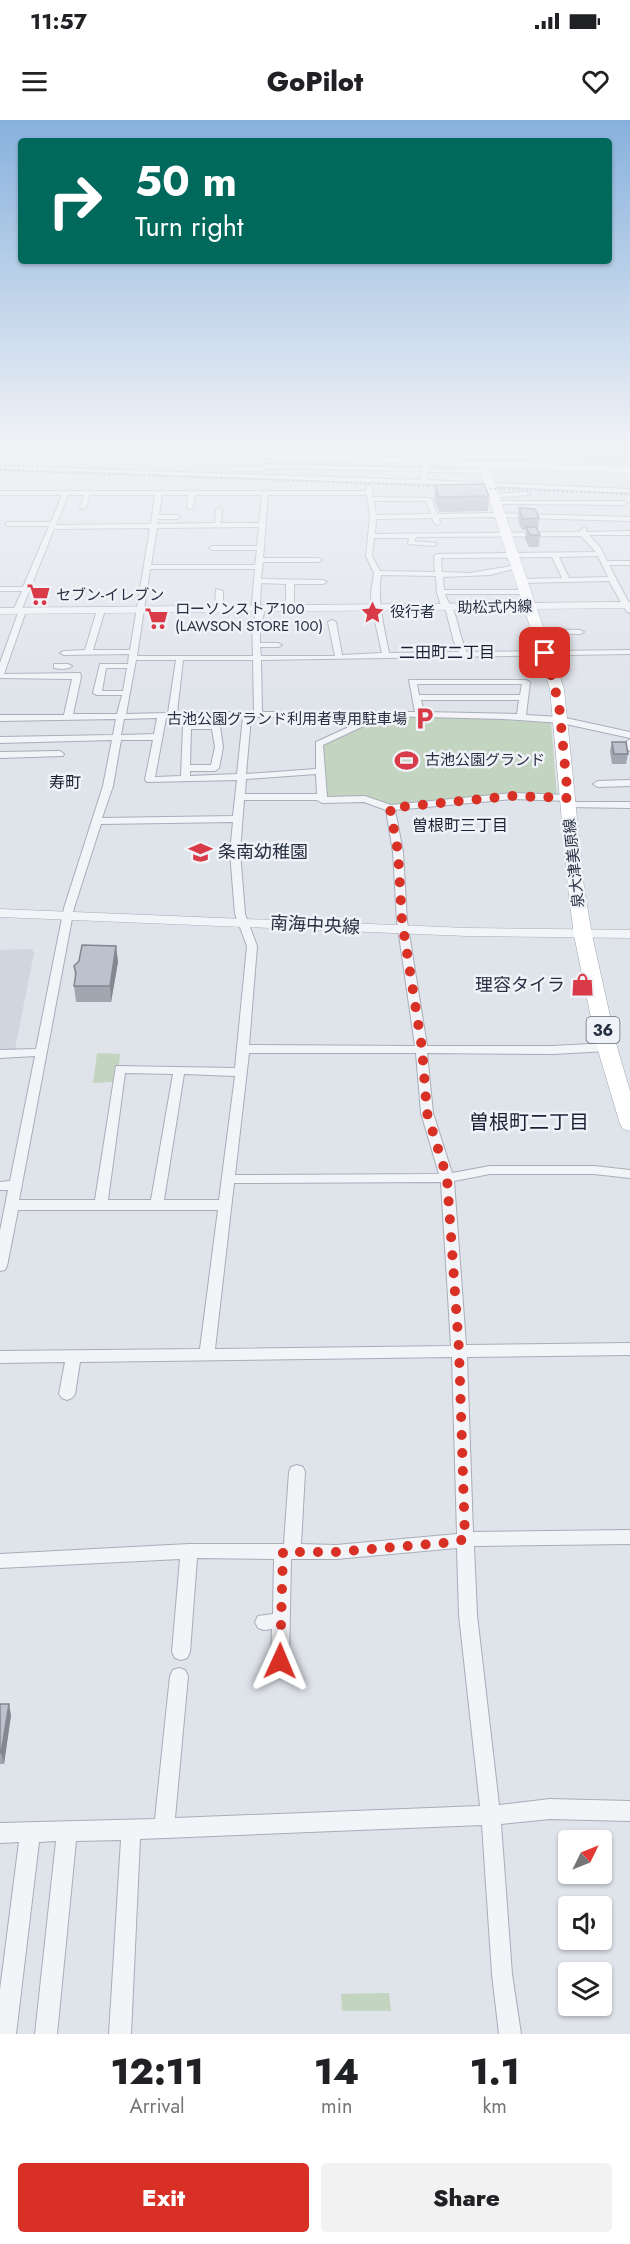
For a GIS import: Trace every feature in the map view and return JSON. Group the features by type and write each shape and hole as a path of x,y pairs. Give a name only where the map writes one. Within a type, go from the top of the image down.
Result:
{"main road":[{"name":"泉大津美原線","path":"507,534 557,689 576,888 583,935 607,1047 630,1124"}],"street":[{"path":"49,531 26,589 0,675 77,676 72,690 73,698 68,718"},
{"path":"0,1266 68,916 108,786 116,738 128,693 152,531"},
{"path":"258,715 256,627 260,613 257,581 261,531"},
{"path":"372,531 369,556 378,573 375,593 376,608 386,655"},
{"path":"582,533 601,554 617,590 629,607"},
{"path":"372,536 630,533"},
{"path":"548,534 567,580"},
{"path":"413,535 410,543 434,544"},
{"path":"212,548 260,548"},
{"path":"464,654 458,642 450,609 446,607 441,592 437,556 601,554"},
{"path":"147,567 319,560"},
{"path":"605,563 630,563"},
{"path":"378,573 490,573 495,570 517,567"},
{"path":"441,592 524,587 567,580 612,579"},
{"path":"257,581 323,582"},
{"path":"290,582 290,608"},
{"path":"0,589 26,589"},
{"path":"617,590 630,590"},
{"path":"219,591 219,609"},
{"name":"助松式内線","path":"0,611 629,607"},
{"path":"88,653 101,610"},
{"path":"332,622 339,658"},
{"path":"537,631 580,632"},
{"path":"257,645 278,645"},
{"path":"128,693 97,693 102,666 134,659 180,657 339,658 386,655 630,652"},
{"path":"64,653 88,653 134,659"},
{"path":"180,657 167,716 157,737 150,780 320,771"},
{"path":"59,676 63,666"},
{"path":"420,714 412,682 526,682 521,717"},
{"path":"416,698 524,697"},
{"path":"0,718 386,713 561,720 630,735"},
{"path":"386,713 319,744 322,800 365,799 390,808 513,796 630,805"},
{"path":"186,768 215,768 219,747 216,726 218,715"},
{"path":"207,1354 241,1072 252,946 242,922 235,852 247,715"},
{"path":"185,779 187,726 216,726"},
{"path":"0,740 157,737"},
{"path":"630,742 630,748"},
{"path":"0,755 60,754"},
{"path":"598,784 630,783"},
{"path":"239,797 322,797"},
{"path":"390,808 398,852 404,929 422,1048 427,1113 447,1178 459,1350 468,1615 491,1815 502,1974 510,2034"},
{"path":"97,821 238,819"},
{"name":"南海中央線","path":"0,913 583,935 630,934"},
{"path":"242,1049 553,1050 607,1047"},
{"path":"0,1054 40,1052"},
{"path":"101,1204 106,1154 120,1069 241,1072"},
{"path":"157,1204 163,1150 173,1114 179,1071"},
{"path":"228,1179 447,1178 490,1170 594,1170 630,1173"},
{"path":"0,1186 15,1185"},
{"path":"12,1205 225,1205"},
{"path":"0,1357 630,1349"},
{"path":"67,1394 73,1356"},
{"path":"280,1661 273,1622 287,1552 297,1472"},
{"path":"0,1561 189,1551 348,1551 455,1542 465,1539 630,1537"},
{"path":"181,1652 189,1551"},
{"path":"164,1828 180,1676"},
{"path":"0,1833 131,1830 491,1815 550,1809 630,1811"},
{"path":"120,2034 131,1830"},
{"path":"46,2034 67,1831"},
{"path":"5,2034 30,1832"}],"shaded area":[{"path":"32,949 34,953 15,1049 0,1050 0,950"}],"green space":[{"path":"384,717 551,723 557,796 395,805 326,797 324,745"},
{"path":"97,1053 120,1054 119,1065 115,1066 113,1082 93,1083"},
{"path":"389,1993 391,2011 342,2011 341,1994"}],"building":[{"path":"528,531 538,531 540,535 530,535"},
{"path":"612,742 626,742 628,754 614,754"},
{"path":"82,945 116,946 110,986 74,986 76,973 74,966 79,961"},
{"path":"0,1704 9,1704 1,1753 0,1753"}],"place":[{"name":"セブン-イレブン","path":"38,595"},
{"name":"役行者","path":"372,612"},
{"name":"ローソンストア100 (LAWSON STORE 100)","path":"157,618"},
{"name":"古池公園グランド利用者専用駐車場","path":"425,719"},
{"name":"古池公園グランド","path":"407,760"},
{"name":"条南幼稚園","path":"200,852"},
{"name":"理容タイラ","path":"583,985"}],"district":[{"name":"二田町二丁目","path":"447,652"},
{"name":"寿町","path":"65,782"},
{"name":"曽根町三丁目","path":"460,825"},
{"name":"曽根町二丁目","path":"529,1122"}],"route":[{"path":"280,1661 283,1552 336,1552 455,1542 465,1539 459,1350 447,1178 427,1113 422,1048 402,921 398,852 390,808 513,796 568,798 557,689 545,653"}]}
